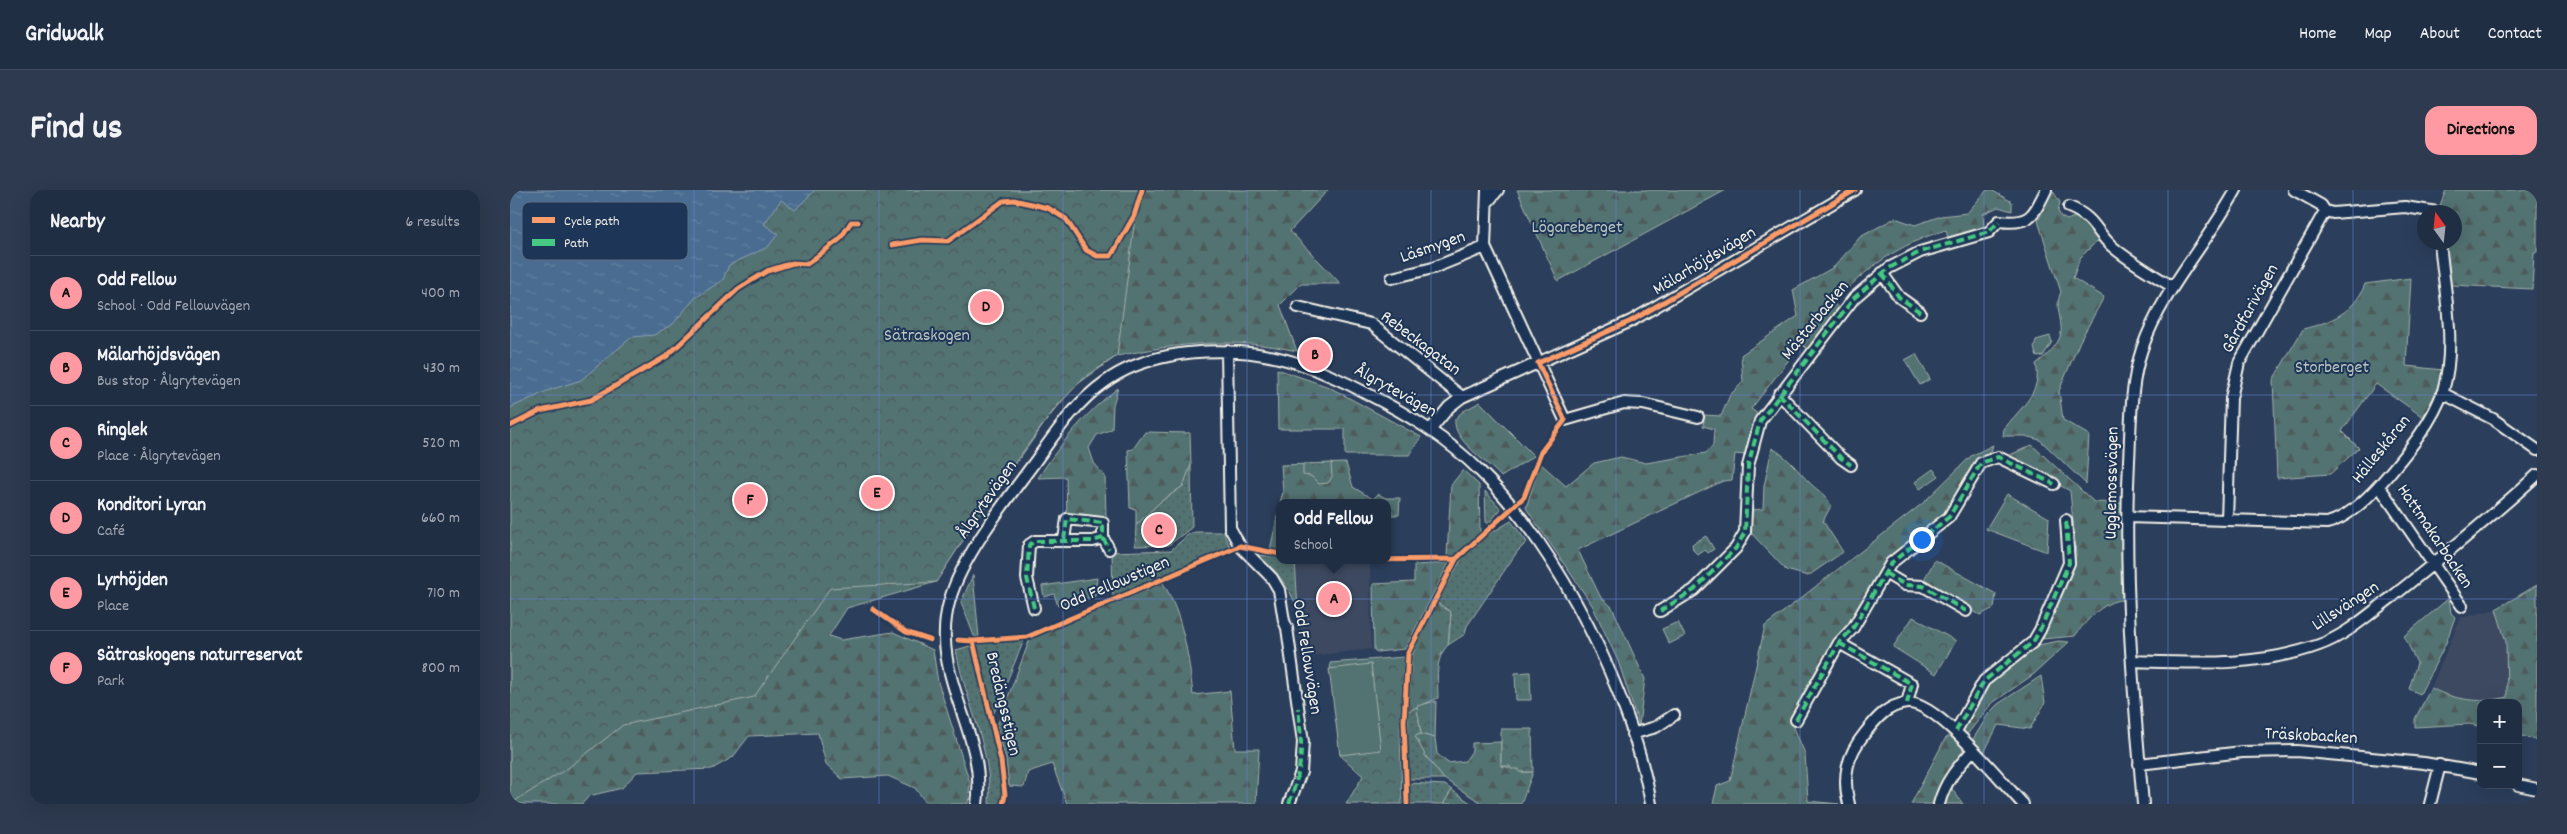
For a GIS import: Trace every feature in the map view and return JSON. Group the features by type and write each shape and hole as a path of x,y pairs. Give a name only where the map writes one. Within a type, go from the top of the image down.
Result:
{"street":[{"path":"1487,190 1485,247 1565,420 1624,403 1643,404 1698,417"},
{"path":"1487,203 1498,190"},
{"name":"Mälarhöjdsvägen","path":"1431,429 1449,406 1462,397 1631,321 1855,190"},
{"name":"Mästarbacken","path":"1660,611 1684,597 1712,574 1736,548 1745,532 1748,466 1754,437 1760,421 1854,298 1882,273 1920,252 1989,232 1999,221 2017,222 2027,220 2046,190"},
{"name":"Ugglemossvägen","path":"2143,804 2132,661 2127,517 2132,403 2138,364 2150,329 2173,287 2236,190"},
{"path":"2294,190 2321,205 2325,211 2332,213 2405,207 2417,209"},
{"path":"2069,207 2085,213 2110,245 2121,254 2173,287"},
{"name":"Gårdfarivägen","path":"2227,520 2231,398 2238,363 2325,211"},
{"name":"Läsmygen","path":"1392,278 1433,268 1485,247"},
{"name":"Hälleskåran","path":"2127,517 2327,523 2347,514 2379,486 2419,434 2442,393 2447,367 2448,338 2441,250"},
{"path":"1882,273 1899,297 1920,312"},
{"name":"Rebeckagatan","path":"1298,307 1371,324 1462,397"},
{"name":"Ålgrytevägen","path":"978,804 979,791 976,762 954,693 945,652 945,620 950,597 959,575 1028,472 1066,420 1090,393 1118,373 1139,364 1194,352 1227,351 1280,358 1318,370 1393,407 1431,429 1481,472 1536,539 1589,628 1607,668 1632,734 1650,804"},
{"name":"Odd Fellowvägen","path":"1227,351 1230,528 1240,546 1272,578 1279,590 1293,662 1302,742 1301,772 1289,804"},
{"path":"2442,393 2493,420 2537,450"},
{"path":"1779,394 1841,458 1851,465"},
{"path":"1796,720 1839,643 1853,628 1891,562 1949,517 1981,463 1998,457 2054,484"},
{"name":"Lillsvängen","path":"2132,661 2228,662 2268,658 2311,648 2347,631 2434,564 2537,475"},
{"name":"Hattmakarbacken","path":"2379,486 2434,564 2450,593 2462,606"},
{"path":"1064,540 1067,519 1103,523 1103,538 1108,549"},
{"path":"1956,731 1984,681 2033,642 2040,630 2069,563 2066,520"},
{"path":"1034,608 1027,578 1029,545 1035,541 1093,540 1103,538"},
{"path":"1885,573 1905,585 1923,586 1966,611"},
{"path":"1839,643 1912,684 1907,703"},
{"path":"1850,804 1845,789 1845,769 1853,752 1879,716 1892,707 1907,703 1919,704 1956,731 2023,804"},
{"path":"1632,734 1656,728 1674,715"},
{"path":"1939,804 1944,788 1953,772 1973,750"},
{"name":"Träskobacken","path":"2139,764 2242,752 2283,750 2317,751 2440,765 2477,772"},
{"path":"2430,804 2440,765"},
{"path":"2522,786 2537,789"}],"shaded area":[{"path":"1295,564 1370,564 1371,649 1303,657"},
{"path":"2496,609 2506,642 2507,697 2477,700 2445,696 2431,688 2460,618"}],"green space":[{"name":"Sätraskogen","path":"581,190 1143,190 1136,211 1117,356 1085,377 1056,407 1005,476 936,582 830,588 754,697 623,725 568,768 510,804 510,235 522,227 522,260 688,260 688,202 562,202"},
{"name":"Sätraskogen","path":"815,190 1328,190 1290,231 1341,284 1301,284 1280,305 1297,351 1251,344 1207,343 1117,356 1075,386 1049,417 980,514 936,582 847,608 829,636 841,640 893,632 933,650 938,682 970,783 968,804 927,804 915,788 888,776 842,779 826,764 818,733 749,736 733,757 712,769 637,772 622,788 589,796 582,804 510,804 510,655"},
{"name":"Lögareberget","path":"1517,190 1726,190 1558,281"},
{"path":"1987,190 1991,190 2012,202 2012,211 1998,207 1983,214 1984,228 1948,238 1946,230 1913,242 1871,268 1833,303 1840,309 1808,349 1801,344 1751,409 1758,414 1744,455 1735,454 1732,480 1723,481 1578,550 1600,596 1612,607 1645,679 1639,725 1618,661 1592,605 1526,508 1540,463 1566,486 1594,463 1621,457 1646,463 1706,453 1713,445 1714,429 1703,426 1705,415 1721,416 1730,395 1743,382 1741,355 1798,316 1793,290 1834,267 1860,237 1895,218 1915,225 1941,216 1967,213"},
{"path":"2052,190 2060,202 2058,211 2061,217 2067,220 2079,215 2099,239 2080,258 2073,278 2104,297 2080,341 2059,391 2063,420 2089,435 2086,484 2040,440 2025,436 2003,436 2004,429 2023,407 2033,391 2037,374 2036,364 2057,343 2061,332 2058,305 2061,292 2038,221"},
{"path":"2446,190 2537,190 2537,252 2534,252 2532,289 2451,285 2447,250 2462,250 2462,205 2440,205"},
{"name":"Storberget","path":"2411,278 2406,366 2443,370 2435,394 2423,417 2376,384 2342,431 2359,448 2330,474 2277,478 2273,380 2303,329 2332,319 2348,309 2361,294 2365,284"},
{"path":"2050,336 2052,342 2043,356 2037,357 2034,348 2036,340"},
{"path":"1916,354 1930,379 1920,385 1905,360"},
{"path":"1277,369 1329,387 1421,437 1409,455 1345,455 1345,429 1278,429"},
{"path":"1118,388 1113,405 1112,429 1097,435 1089,448 1094,463 1105,476 1106,518 1067,519 1066,477 1038,478 1074,429 1095,407"},
{"path":"1480,402 1534,456 1501,477 1465,443 1456,427 1455,419 1462,412"},
{"path":"1145,432 1190,433 1191,465 1183,486 1160,502 1136,525 1136,509 1130,508 1128,450 1133,449"},
{"path":"1993,445 1990,455 1946,514 1892,555 1851,623 1834,642 1790,718 1805,754 1808,801 1839,804 1713,804 1717,786 1730,781 1765,626 1923,503 1971,456"},
{"path":"2032,445 2094,502 2122,503 2122,600 2115,601 2101,608 2075,636 2043,639 2076,554 2070,491 2008,456"},
{"path":"1772,448 1788,460 1825,496 1831,506 1823,521 1843,552 1808,576 1786,570 1751,533 1752,510 1763,509 1764,486"},
{"path":"1331,463 1332,477 1328,483 1319,484 1311,476 1303,475 1303,464"},
{"path":"1346,463 1353,487 1373,499 1281,499 1283,492 1281,465"},
{"path":"1191,465 1192,527 1169,545 1135,546 1136,525 1160,502 1183,486"},
{"path":"1933,469 1939,476 1920,489 1915,482"},
{"path":"1463,470 1479,485 1480,533 1455,556 1447,556 1451,485"},
{"path":"1485,491 1501,509 1489,523 1486,523"},
{"path":"1378,494 1386,498 1400,498 1399,515 1391,515 1391,499 1373,499"},
{"path":"2007,494 2049,518 2047,552 1986,529"},
{"path":"1511,521 1527,542 1517,552 1467,626 1465,634 1448,645 1451,613 1437,603 1463,556 1486,536"},
{"path":"1276,522 1276,551 1270,550"},
{"path":"1196,532 1223,532 1230,547 1113,598 1112,552 1171,550 1189,534"},
{"path":"1706,536 1714,549 1708,553 1705,550 1698,555 1693,550 1692,544"},
{"path":"1258,555 1276,557 1276,564 1295,564 1298,609 1281,579"},
{"path":"1935,560 1996,594 1994,608 1980,615 1922,583"},
{"path":"1449,563 1405,649 1377,652 1374,650 1373,584 1414,582 1414,565"},
{"path":"973,575 979,637 974,636 961,602"},
{"path":"1097,578 1095,596 1058,606 1054,594 1044,597 1042,586"},
{"path":"1163,583 1176,609 1184,637 1193,695 1230,691 1235,749 1259,749 1256,804 1067,804 1052,764 1028,772 1024,787 1009,786 1006,760 997,726 1030,639"},
{"path":"2537,585 2537,740 2522,736 2522,699 2498,699 2507,697 2506,642 2496,609"},
{"path":"2449,598 2451,613 2455,617 2446,643 2420,694 2409,689 2417,663 2404,636"},
{"path":"1437,603 1451,612 1448,645 1439,663 1437,677 1438,698 1408,711 1412,656 1422,630"},
{"path":"1913,617 1956,641 1936,674 1893,647"},
{"path":"1678,622 1685,636 1669,644 1662,629"},
{"path":"1024,640 993,715 977,647 979,643"},
{"path":"2059,641 2069,642 2034,674 1991,704 1966,736 1961,730 1984,690 1996,677 2038,645"},
{"path":"970,646 998,761 1003,794 1001,804 989,804 987,764 983,745 956,650"},
{"path":"1404,657 1400,729 1402,804 1346,804 1363,776 1340,755 1330,663"},
{"path":"1371,664 1381,750 1340,755 1329,669"},
{"path":"1530,672 1531,700 1516,700 1515,673"},
{"path":"2041,676 2045,703 2030,729 1998,725 1984,753 1972,741 1989,713 1998,704"},
{"path":"2431,688 2468,700 2477,700 2477,726 2470,724 2415,727 2415,719"},
{"path":"1436,701 1435,738 1421,734 1417,706"},
{"path":"1417,706 1421,734 1416,736 1425,755 1444,779 1410,779 1408,776 1408,711"},
{"path":"1501,729 1532,729 1533,772 1519,772 1519,769 1511,769 1510,766 1501,766"},
{"path":"1421,734 1435,738 1437,754 1448,763 1465,761 1472,751 1472,743 1501,742 1501,766 1519,769 1520,772 1533,772 1521,804 1483,804 1444,779 1425,755 1415,736"},
{"path":"1951,735 1963,747 1963,753 1938,788 1934,804 1911,804 1945,739"},
{"path":"1409,783 1445,785 1452,790 1443,804 1410,804"},
{"path":"1950,786 1963,804 1943,804"},
{"path":"1452,790 1472,804 1443,804"}],"water":[{"path":"510,190 815,190 795,210 781,200 764,224 778,234 768,247 729,265 723,280 695,298 673,324 654,335 632,337 581,380 547,391 510,408"}],"marked path":[{"path":"1660,611 1694,590 1736,548 1745,532 1748,466 1760,421 1854,298 1889,268 1920,252 1989,232 1999,221"},
{"path":"1882,273 1899,297 1920,312"},
{"path":"1779,394 1841,458 1851,465"},
{"path":"1796,720 1839,643 1853,628 1891,563 1949,517 1981,463 1998,457 2054,484"},
{"path":"1064,540 1067,519 1103,523 1103,538 1109,549"},
{"path":"1956,731 1984,681 2033,642 2040,630 2069,563 2066,520"},
{"path":"1034,608 1027,578 1029,545 1035,541 1093,541 1103,538"},
{"path":"1885,573 1905,585 1923,586 1966,611"},
{"path":"1839,643 1912,684 1907,703"},
{"path":"1289,804 1301,756 1298,708"}],"cycle path":[{"path":"892,245 922,240 948,241 1003,201 1014,200 1048,208 1066,219 1086,250 1097,256 1111,256 1134,216 1142,190"},
{"path":"1407,804 1404,721 1408,653 1456,559 1524,497 1541,452 1565,420 1538,363 1631,321 1855,190"},
{"path":"510,426 540,411 591,400 667,356 738,289 767,271 793,263 807,264 840,239 851,222 858,222"},
{"name":"Odd Fellowstigen","path":"958,640 973,641 1027,637 1240,546 1276,553"},
{"path":"1391,560 1456,559"},
{"path":"873,609 906,632 930,640"},
{"name":"Bredängsstigen","path":"973,641 1001,761 1005,795 1003,804"}],"place":[{"name":"Konditori Lyran","path":"986,307"},
{"name":"Mälarhöjdsvägen","path":"1315,355"},
{"name":"Lyrhöjden","path":"877,493"},
{"name":"Sätraskogens naturreservat","path":"750,500"},
{"name":"Ringlek","path":"1159,530"},
{"name":"Odd Fellow","path":"1334,599"}]}
